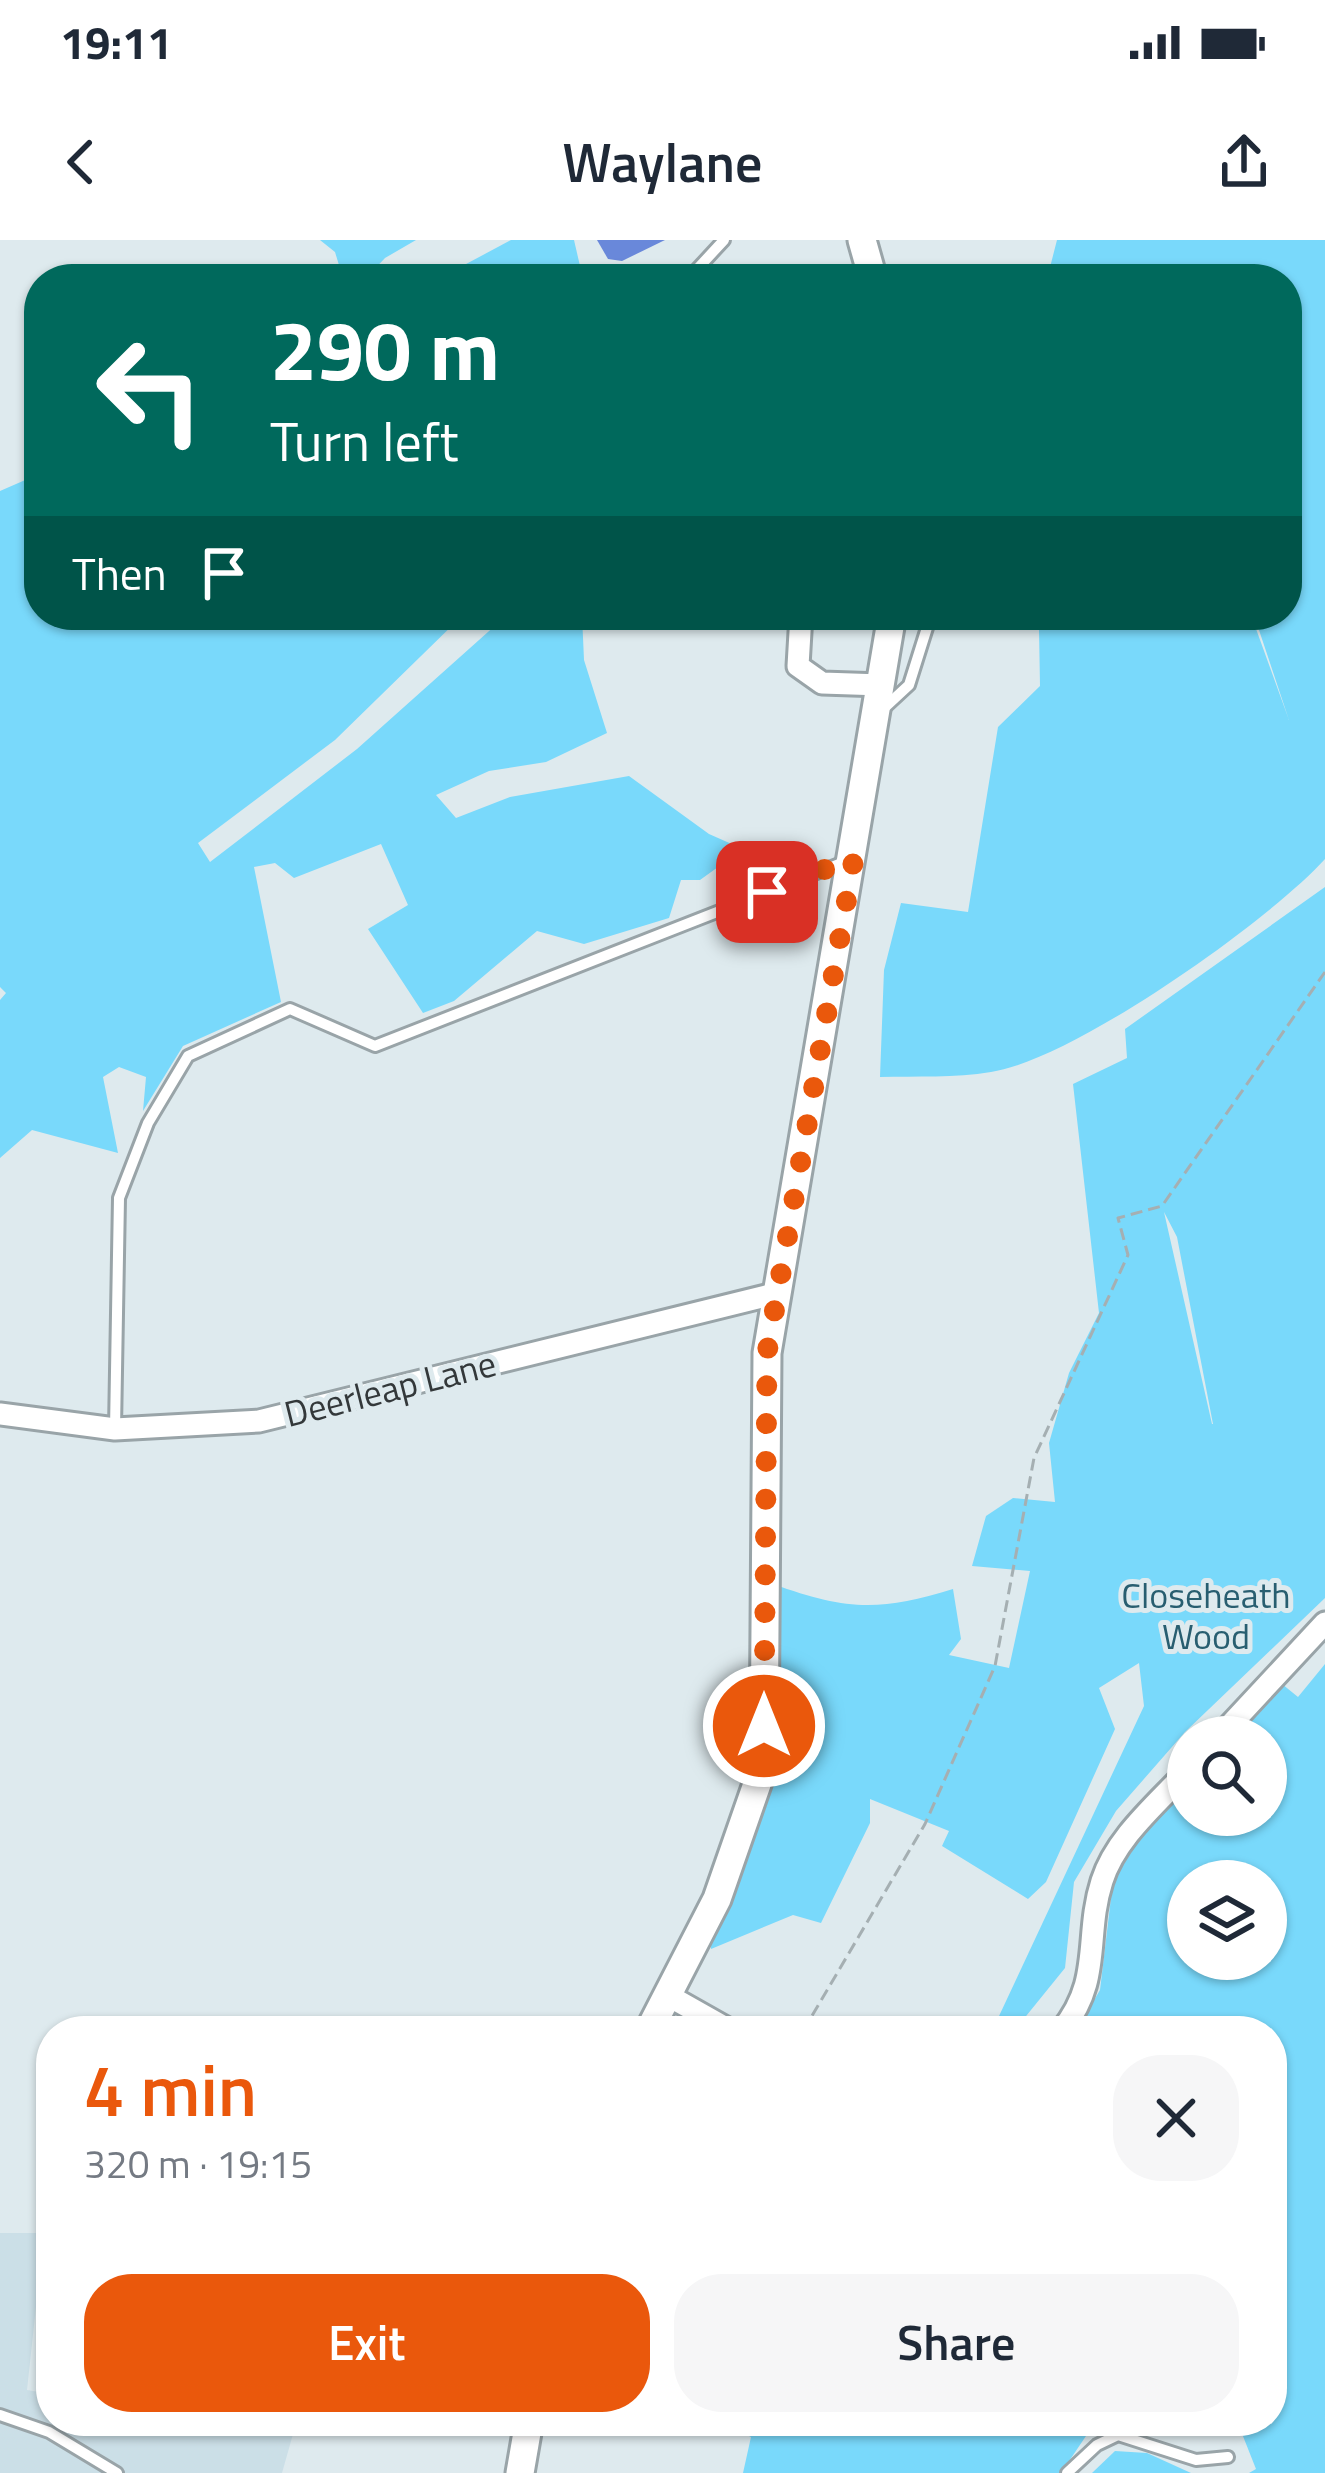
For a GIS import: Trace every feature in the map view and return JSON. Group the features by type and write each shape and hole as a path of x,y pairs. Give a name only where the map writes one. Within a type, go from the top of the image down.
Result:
{"street":[{"path":"800,630 798,666 822,683 882,685"},
{"path":"658,2016 717,1899 764,1764 767,1353 890,630"},
{"name":"Deerleap Lane","path":"0,1414 115,1429 259,1420 363,1400 668,1316 774,1294"},
{"path":"1239,1716 1325,1623"},
{"path":"1070,2016 1090,1985 1102,1880 1126,1837 1167,1793"},
{"path":"669,1996 704,2016"},
{"path":"520,2473 526,2436"}],"lane":[{"path":"702,264 724,240"},
{"path":"877,715 909,685 927,630"},
{"path":"115,1429 119,1198 148,1123 188,1056 290,1009 375,1046 854,858"},
{"path":"0,2415 36,2427"},
{"path":"56,2436 117,2473"},
{"path":"1067,2473 1097,2445 1116,2436"},
{"path":"1121,2436 1196,2460 1228,2457"}],"path":[{"path":"812,2016 926,1824 995,1666 1034,1458 1128,1255 1118,1218 1162,1206 1325,972"}],"shaded area":[{"path":"597,240 665,240 622,261 608,259"},
{"path":"0,2233 36,2233 36,2307 27,2390 36,2392 36,2436 292,2436 282,2473 0,2473"}],"green space":[{"path":"320,240 416,240 379,264 339,264 335,252"},
{"path":"511,240 574,240 580,264 466,264"},
{"path":"1057,240 1325,240 1325,859 1216,950 1070,1042 991,1072 880,1077 884,970 901,903 968,912 998,727 1040,686 1039,630 1256,630 1289,720 1259,630 1302,630 1302,264 1051,264"},
{"path":"24,481 24,630 448,630 335,740 198,843 210,862 357,749 490,630 583,630 584,660 607,733 546,762 489,771 436,795 456,818 510,797 629,776 709,834 743,849 700,880 681,880 669,918 584,944 537,931 454,1001 423,1013 368,929 408,905 381,844 294,878 275,863 254,867 281,1002 183,1046 143,1111 146,1077 119,1067 103,1077 118,1153 32,1130 0,1158 0,1000 6,993 0,987 0,491"},
{"name":"Closeheath Wood","path":"1325,887 1325,1598 1202,1716 1167,1716 1167,1753 1116,1811 1074,1882 1065,1968 1026,2016 999,2016 1144,1706 1139,1663 1099,1688 1115,1729 1046,1882 1028,1899 942,1846 949,1831 870,1799 870,1823 821,1923 793,1915 711,1949 709,1931 772,1760 773,1584 862,1605 904,1602 953,1589 961,1639 949,1655 1009,1668 1030,1571 972,1566 986,1516 1013,1498 1055,1502 1049,1443 1069,1373 1099,1313 1073,1084 1127,1058 1125,1029","holes":["1164,1212 1177,1237 1212,1424"]},
{"path":"1325,1664 1325,2473 1249,2473 1256,2469 1243,2436 1287,2436 1287,2016 1085,2016 1100,1990 1113,1881 1142,1835 1167,1808 1167,1836 1287,1836 1287,1716 1252,1716 1282,1684 1298,1697"},
{"path":"1086,2436 1061,2473 743,2473 751,2437"},
{"path":"1115,2451 1147,2453 1191,2473 1092,2473"}],"route":[{"path":"764,1726 767,1353 854,858 767,892"}]}
